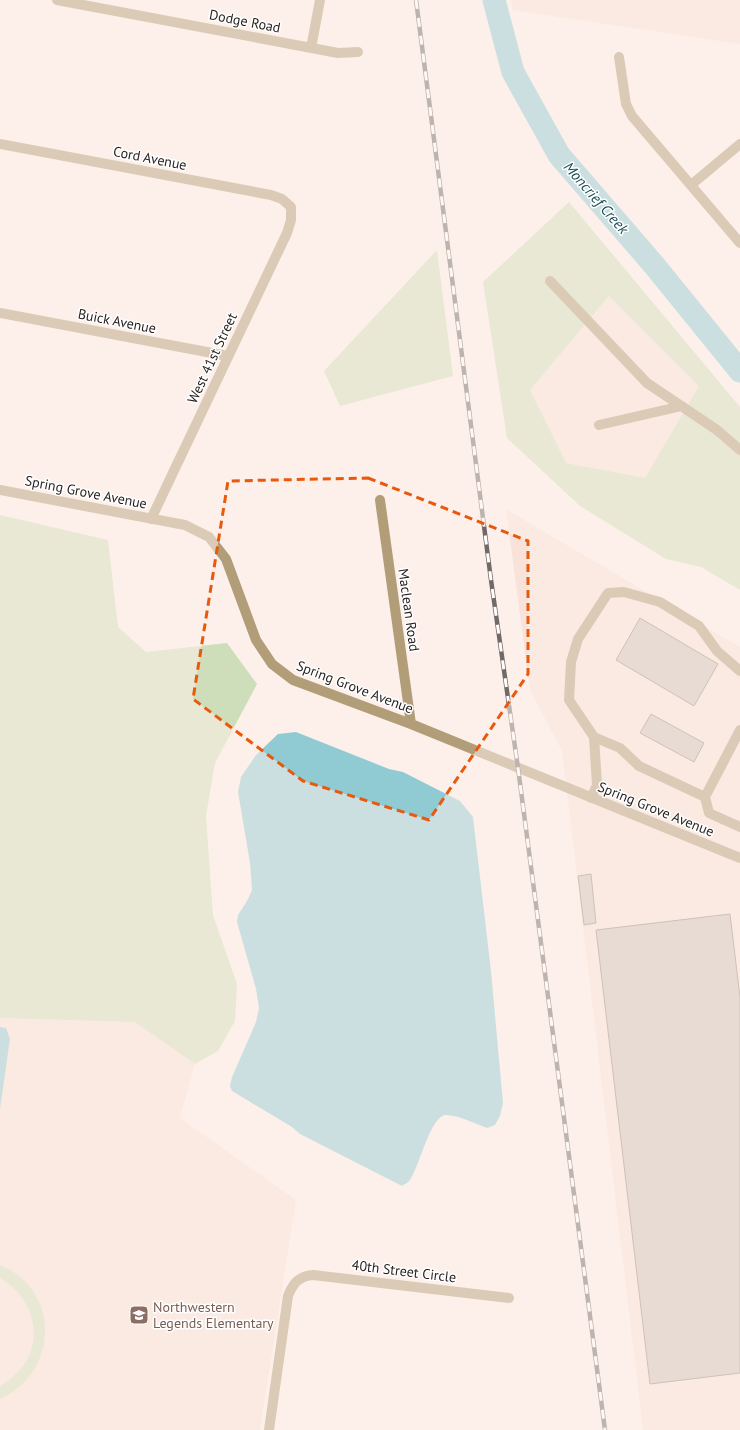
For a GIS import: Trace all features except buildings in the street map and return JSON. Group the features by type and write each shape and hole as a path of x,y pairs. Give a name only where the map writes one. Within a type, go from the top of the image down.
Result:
{"street":[{"name":"Dodge Road","path":"57,0 86,3 338,53 358,52"},
{"path":"311,48 320,0"},
{"path":"619,57 626,104 632,116 740,243"},
{"name":"Cord Avenue","path":"0,144 271,195 282,199 291,207"},
{"path":"691,186 740,144"},
{"name":"West 41st Street","path":"151,519 287,233 291,220 291,207"},
{"path":"550,281 647,382 717,430 740,450"},
{"name":"Buick Avenue","path":"0,313 228,356"},
{"path":"599,425 682,406"},
{"name":"Spring Grove Avenue","path":"0,490 185,525 209,537 226,559 256,640 272,664 293,680 411,724 740,858"},
{"name":"Maclean Road","path":"380,500 411,724"},
{"path":"591,798 597,785 594,737 569,700 571,662 578,639 608,593 624,592 660,602 699,626 718,651 740,671"},
{"path":"740,730 705,797 709,814 740,827"},
{"path":"594,737 620,748 639,766 705,797"},
{"name":"40th Street Circle","path":"269,1430 288,1296 297,1280 305,1276 313,1275 509,1298"}],"highlighted area":[{"path":"368,478 528,541 528,674 429,820 303,781 193,699 228,481"}],"shaded area":[{"path":"511,0 740,0 740,44 512,10"},
{"path":"610,295 699,386 645,478 566,463 530,390"},
{"path":"506,509 740,647 740,1430 643,1430 562,751 530,690"},
{"name":"Northwestern Legends Elementary","path":"0,1018 135,1022 195,1064 180,1118 296,1200 260,1430 0,1430"}],"green space":[{"path":"569,202 740,407 740,590 701,567 666,559 580,506 507,438 483,282","holes":["609,296 699,386 645,478 566,463 530,390"]},
{"path":"437,250 453,376 340,406 324,371"},
{"path":"0,515 108,540 118,627 146,652 227,643 257,684 215,763 206,816 213,915 237,984 235,1021 218,1051 195,1064 135,1022 0,1018"},
{"path":"0,1265 20,1277 34,1292 42,1311 45,1331 42,1352 33,1370 19,1387 0,1399 0,1386 15,1375 26,1362 32,1348 34,1332 31,1317 25,1302 15,1289 0,1278"}],"water":[{"path":"296,732 389,769 403,772 460,801 473,817 491,971 503,1103 500,1116 495,1125 487,1128 456,1116 446,1115 440,1117 430,1133 413,1175 408,1182 402,1186 300,1134 292,1127 232,1091 230,1086 232,1077 256,1022 259,1008 256,989 237,922 238,915 252,890 250,863 238,792 241,777 256,755 278,734"},
{"path":"0,1027 6,1028 10,1039 0,1109"}],"waterway":[{"name":"Moncrief Creek","path":"494,0 513,72 559,155 654,265 740,371"}],"railway":[{"path":"416,0 491,580 518,768 605,1430"}],"place":[{"name":"Northwestern Legends Elementary","path":"139,1315"}]}
